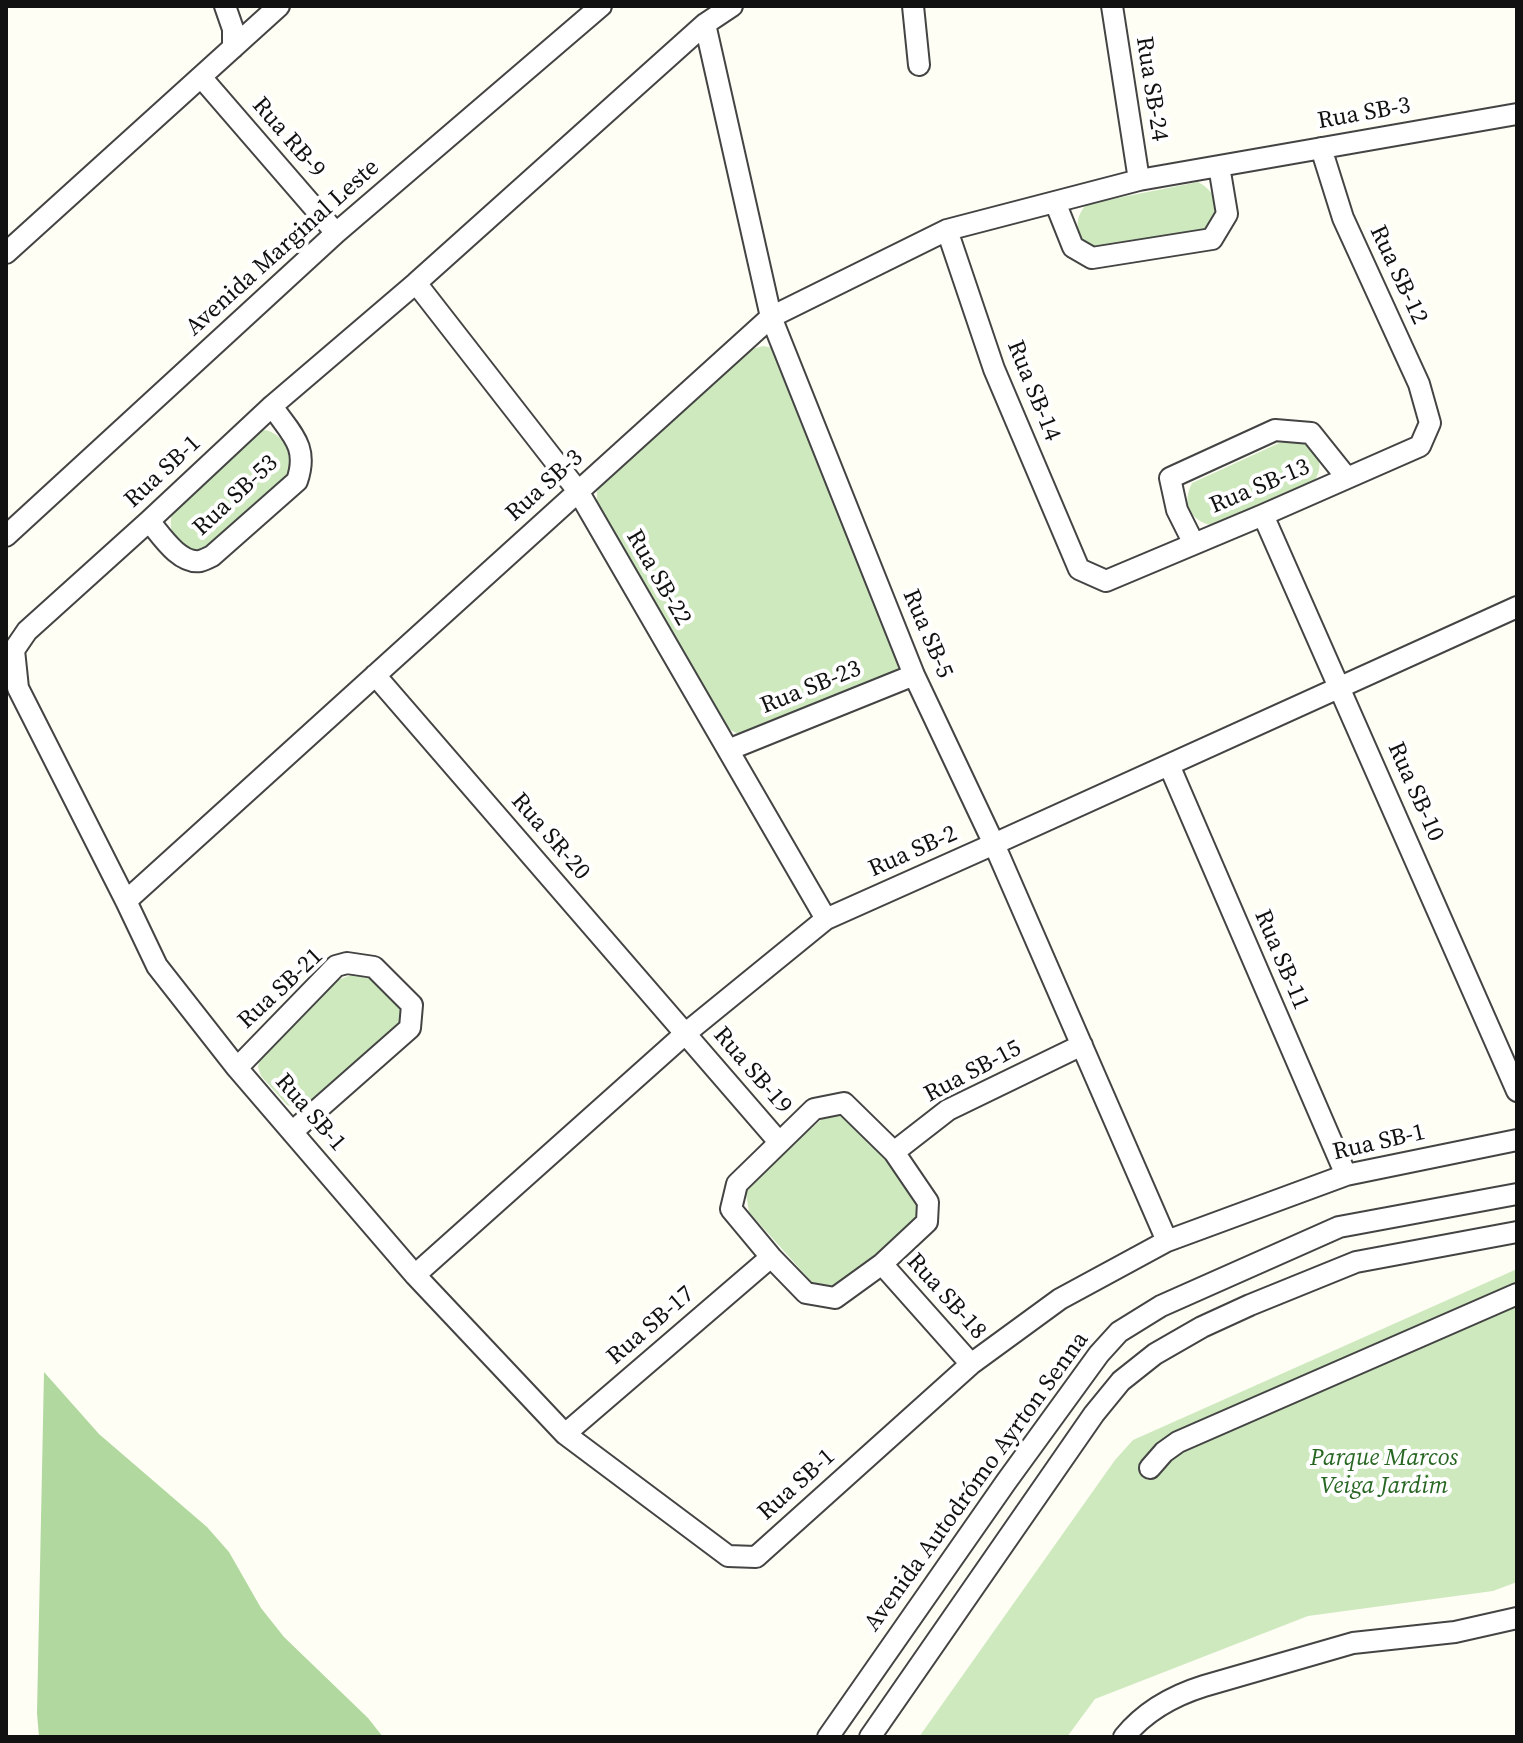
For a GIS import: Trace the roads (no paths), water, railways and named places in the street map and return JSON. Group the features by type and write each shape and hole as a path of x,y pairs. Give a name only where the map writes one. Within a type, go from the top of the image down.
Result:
{"street":[{"path":"225,6 233,29 233,48"},
{"path":"6,253 279,6"},
{"name":"Avenida Marginal Leste","path":"6,536 336,233 601,6"},
{"name":"Rua SB-1","path":"732,6 705,24 416,283 272,406 27,631 14,650 18,688 157,966 237,1068 415,1275 565,1434 728,1556 756,1557 971,1364 1060,1299 1167,1241 1346,1175 1517,1140"},
{"path":"913,6 919,65"},
{"name":"Rua SB-24","path":"1112,6 1139,180"},
{"name":"Rua SB-5","path":"705,24 771,317 914,675 994,844 1167,1241"},
{"name":"Rua RB-9","path":"201,77 336,233"},
{"name":"Rua SB-3","path":"126,901 771,317 947,230 1139,180 1517,114"},
{"name":"Rua SB-12","path":"1321,148 1343,218 1419,384 1430,423"},
{"path":"1055,202 1073,247 1092,258 1212,239 1227,214 1219,166"},
{"name":"Rua SB-14","path":"947,230 994,369 1079,569"},
{"name":"Rua SB-22","path":"416,283 578,491 826,919"},
{"name":"Rua SB-53","path":"149,521 176,552 198,561 212,556 297,481 301,448 272,406"},
{"name":"Rua SB-13","path":"1079,569 1106,581 1420,446 1430,423"},
{"name":"Rua SB-13","path":"1194,544 1177,510 1170,478 1275,430 1311,433 1347,478"},
{"name":"Rua SB-10","path":"1263,515 1517,1091"},
{"name":"Rua SB-2","path":"415,1275 686,1033 826,919 1517,609"},
{"name":"Rua SR-20","path":"375,675 686,1033"},
{"name":"Rua SB-23","path":"728,750 914,675"},
{"name":"Rua SB-11","path":"1169,765 1346,1175"},
{"name":"Rua SB-21","path":"237,1068 336,966 347,963 374,967 412,1005 410,1028 292,1132"},
{"name":"Rua SB-19","path":"686,1033 779,1142"},
{"name":"Rua SB-15","path":"894,1152 948,1110 1082,1045"},
{"name":"Rua SB-19","path":"771,1257 731,1209 737,1184 814,1109 844,1103 894,1152"},
{"name":"Rua SB-18","path":"771,1257 806,1293 835,1298 882,1264 927,1222 928,1202 894,1152"},
{"name":"Avenida Autodrómo Ayrton Senna","path":"828,1737 1006,1482 1099,1354 1119,1332 1161,1306 1339,1227 1517,1194"},
{"path":"870,1737 1094,1414 1121,1381 1155,1354 1226,1316 1356,1262 1517,1232"},
{"name":"Rua SB-17","path":"565,1434 771,1257"},
{"name":"Rua SB-18","path":"882,1264 971,1364"},
{"path":"1150,1468 1178,1442 1517,1294"},
{"path":"1124,1737 1137,1721 1162,1703 1204,1686 1353,1643 1455,1632 1517,1618"},
{"path":"869,1678 896,1701"}],"park label":[{"name":"Parque Marcos Veiga Jardim","path":"1384,1473"}]}
